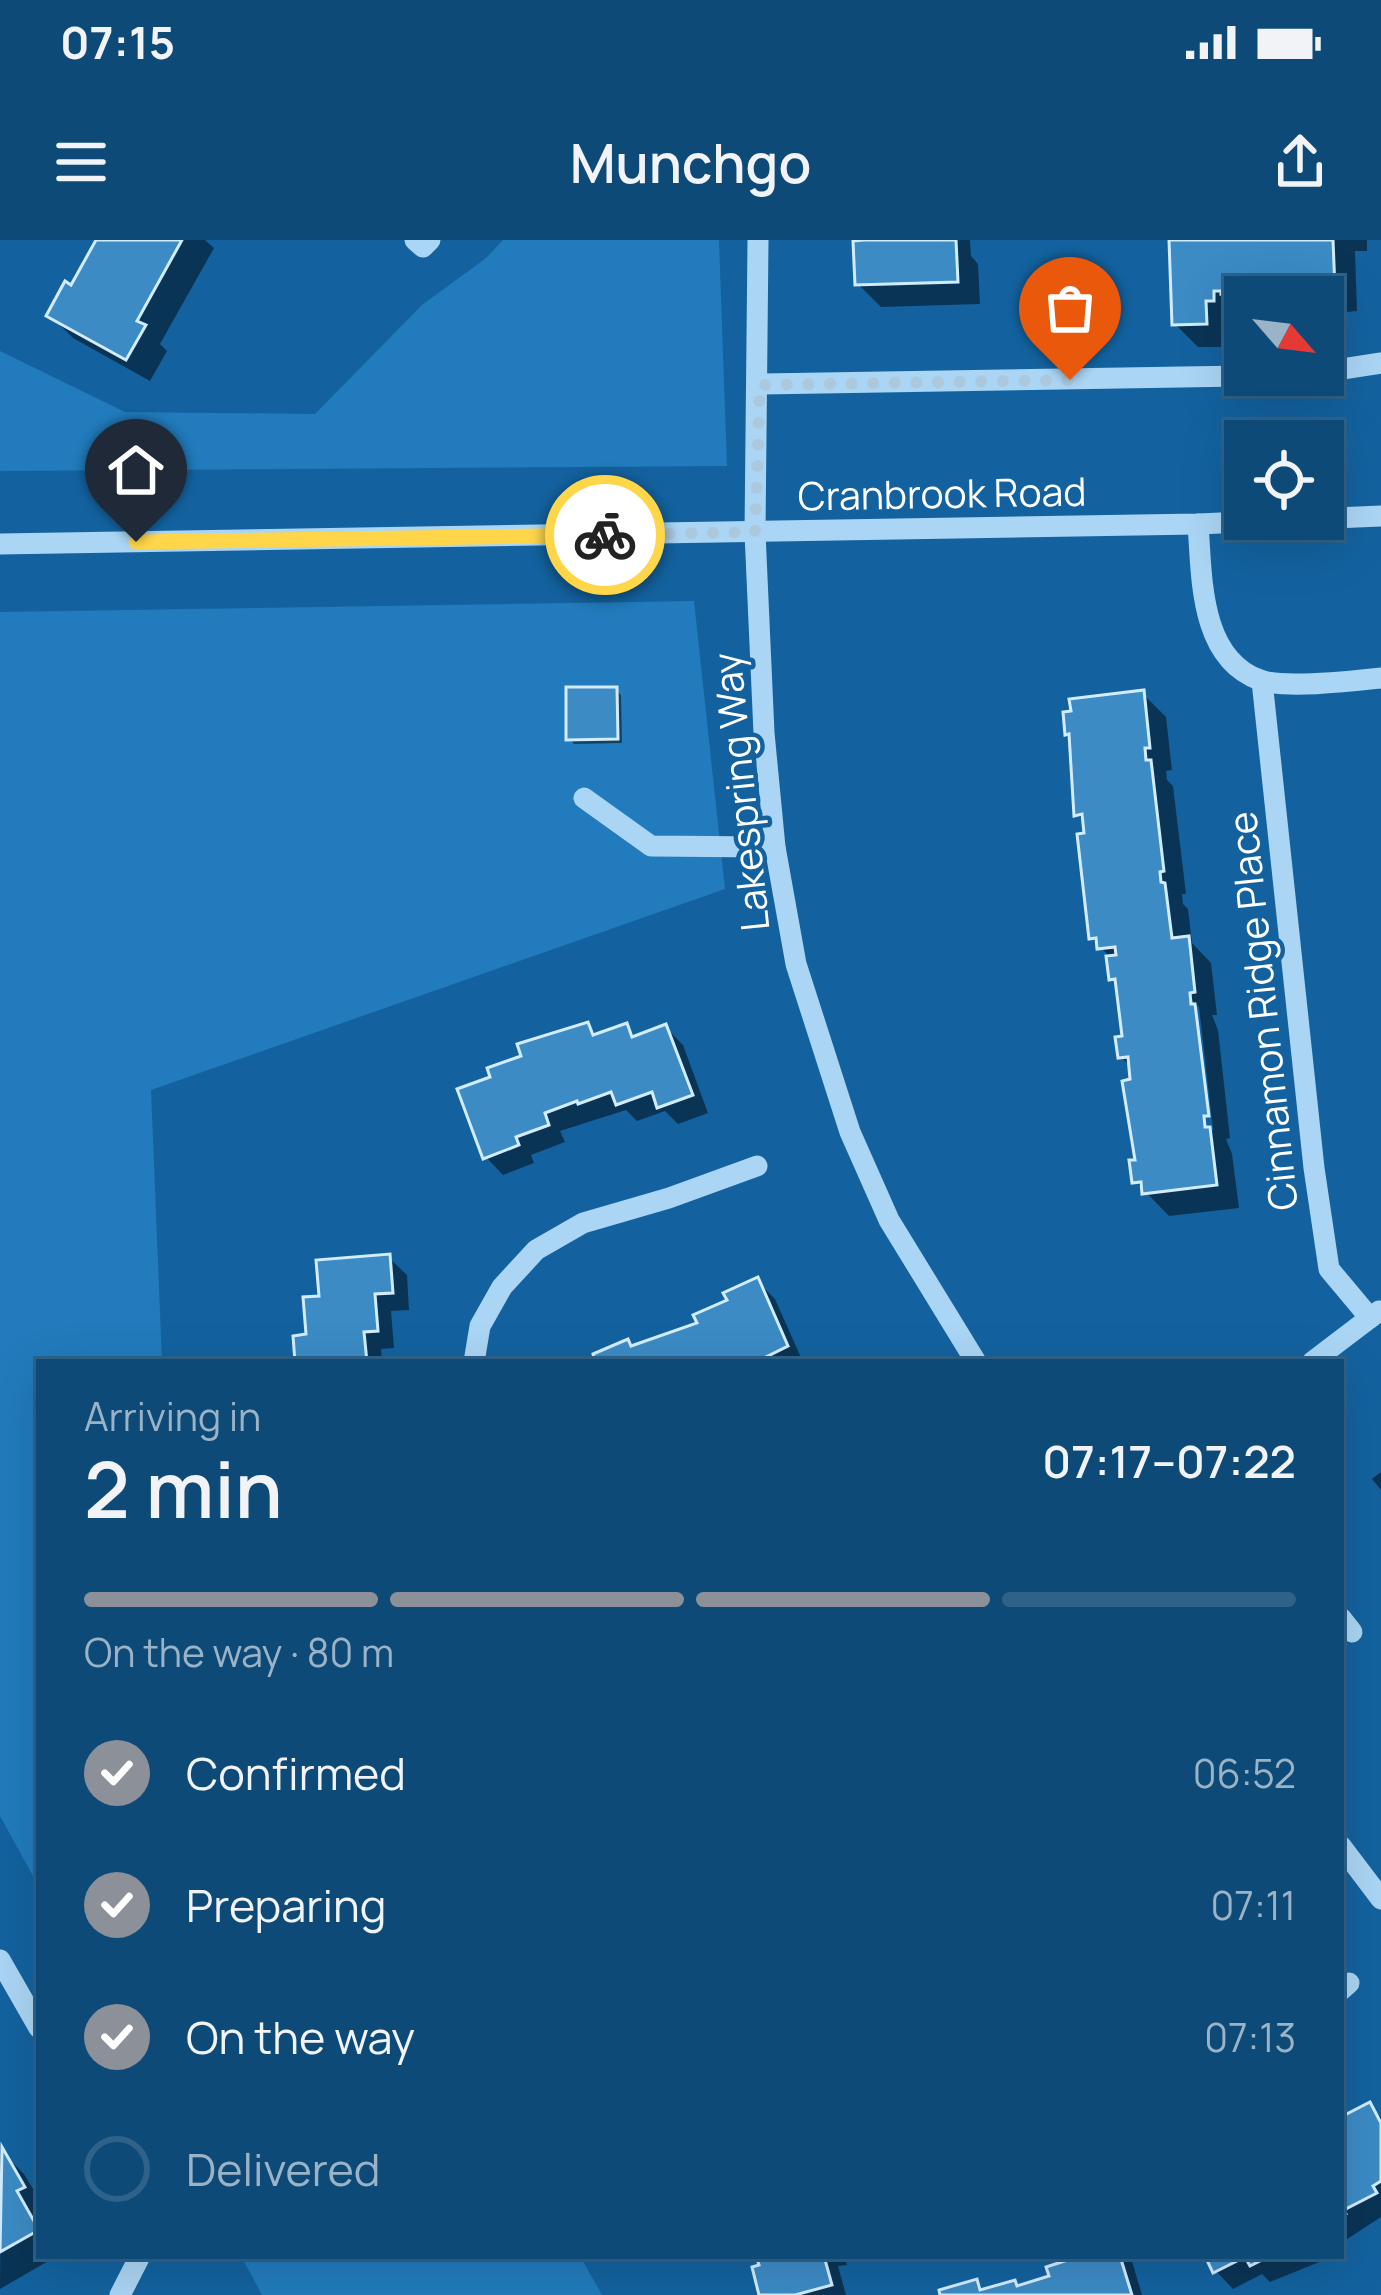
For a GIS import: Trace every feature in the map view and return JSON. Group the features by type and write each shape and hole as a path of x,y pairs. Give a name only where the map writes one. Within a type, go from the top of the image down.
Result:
{"street":[{"path":"415,240 423,247 430,240"},
{"name":"Lakespring Way","path":"758,240 755,532 764,733 775,847 796,964 850,1132 889,1220 974,1359"},
{"path":"1344,369 1381,363"},
{"path":"760,385 1224,377"},
{"name":"Cranbrook Road","path":"0,544 1198,524 1381,515"},
{"path":"1198,524 1204,602 1215,637 1239,668 1262,682 1381,678"},
{"name":"Cinnamon Ridge Place","path":"1262,682 1329,1268 1376,1314"},
{"path":"584,798 651,846 775,847"},
{"path":"474,1359 480,1326 502,1287 536,1250 583,1223 757,1166"},
{"path":"1316,1359 1376,1314"},
{"path":"1344,1850 1381,1899"},
{"path":"0,1960 36,2023"},
{"path":"120,2295 138,2259"}],"shaded area":[{"path":"503,240 719,240 727,466 0,471 0,351 125,412 315,414 422,305"},
{"path":"694,601 725,889 151,1090 162,1359 36,1359 36,1882 0,1816 0,612"},
{"path":"243,2259 582,2259 602,2295 262,2295"}],"building":[{"path":"96,240 182,240 137,321 146,325 126,360 46,316 65,281 71,285"},
{"path":"956,240 958,282 855,285 853,241"},
{"path":"1169,240 1333,240 1334,276 1224,276 1224,294 1214,291 1214,301 1206,301 1207,324 1172,325"},
{"path":"566,687 617,687 618,739 566,740"},
{"path":"1144,690 1150,748 1145,748 1146,760 1151,760 1164,871 1161,882 1165,883 1172,938 1189,936 1195,992 1190,993 1191,1004 1195,1004 1209,1116 1204,1116 1205,1127 1210,1127 1217,1185 1142,1194 1141,1182 1132,1183 1129,1160 1135,1160 1122,1081 1130,1079 1128,1057 1118,1058 1115,1037 1122,1036 1115,979 1109,980 1106,956 1116,955 1115,947 1097,949 1096,938 1089,939 1077,834 1084,833 1082,814 1074,816 1069,734 1065,735 1063,712 1071,711 1069,699"},
{"path":"588,1022 593,1035 627,1023 632,1037 666,1024 693,1095 657,1108 652,1092 616,1105 611,1092 577,1101 545,1113 549,1125 516,1137 519,1145 483,1159 457,1089 490,1077 487,1068 521,1056 517,1044"},
{"path":"390,1254 393,1293 375,1294 378,1331 364,1332 367,1359 295,1359 293,1336 306,1334 303,1297 319,1296 316,1260"},
{"path":"758,1277 788,1346 762,1359 594,1359 593,1354 628,1339 631,1346 697,1323 693,1315 727,1300 723,1293"},
{"path":"1370,2102 1381,2123 1381,2181 1373,2186 1377,2193 1344,2210 1344,2115"},
{"path":"2,2147 25,2187 17,2191 36,2232 0,2252"},
{"path":"757,2259 825,2259 832,2285 795,2295 759,2295 752,2267 759,2265"},
{"path":"1071,2259 1121,2259 1132,2295 940,2295 939,2290 977,2279 980,2290 1015,2280 1017,2286 1049,2276 1046,2267"},
{"path":"1206,2259 1241,2259 1213,2273"}],"way so far":[{"path":"605,535 755,532 760,385 1070,380"}],"route":[{"path":"136,542 605,535"}]}
